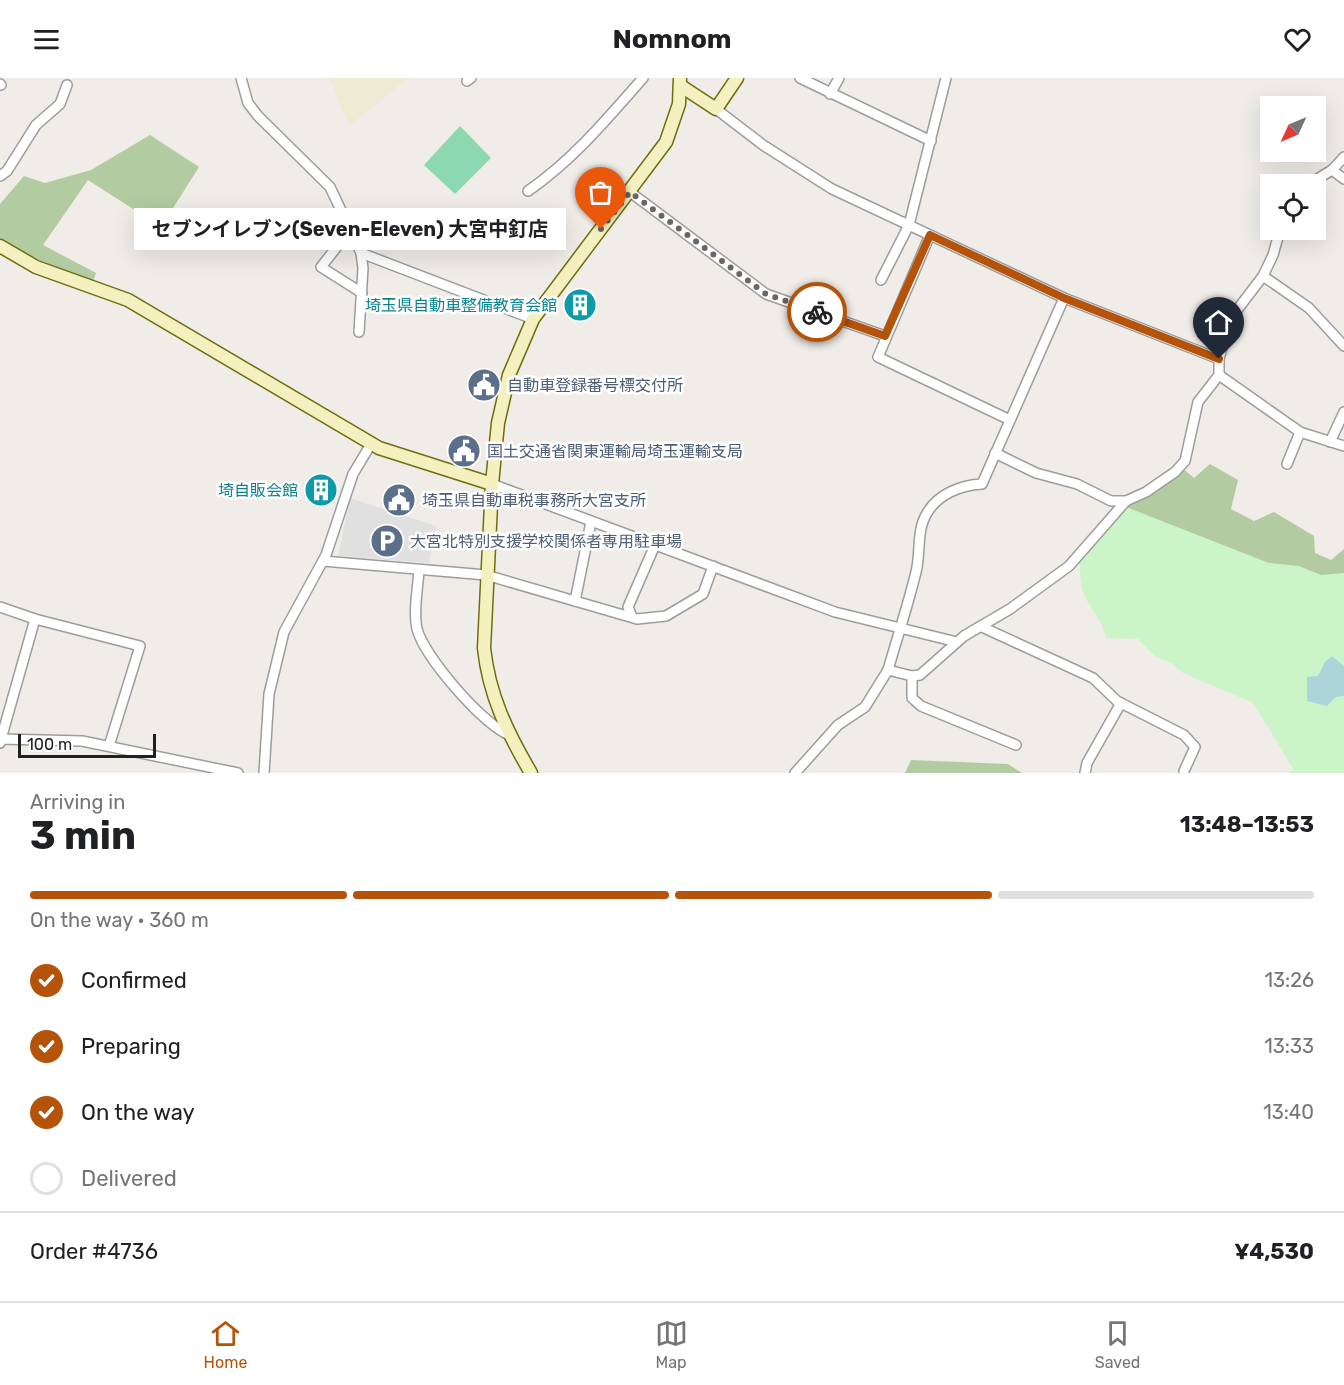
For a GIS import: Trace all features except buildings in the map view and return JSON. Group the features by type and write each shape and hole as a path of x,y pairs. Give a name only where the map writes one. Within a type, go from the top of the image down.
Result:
{"main road":[{"path":"678,81 716,110 737,78"},
{"path":"531,773 499,716 486,671 484,648 492,484 503,395 533,319 666,142 679,104 678,81"},
{"path":"0,246 36,267 129,300 371,444 492,484"}],"street":[{"path":"241,78 248,103 330,187 351,229 361,254 362,293 359,332"},
{"path":"528,192 558,171 643,78"},
{"path":"800,78 931,141"},
{"path":"830,94 839,78"},
{"path":"881,280 909,225 946,78"},
{"path":"0,176 7,171 36,125 60,104 67,85"},
{"path":"716,110 763,145 832,189 1064,298 1219,359"},
{"path":"1325,174 1344,157"},
{"path":"1332,170 1344,179"},
{"path":"630,192 766,294 885,336"},
{"path":"351,229 321,267 362,293"},
{"path":"930,235 878,357 1010,420"},
{"path":"995,453 1036,473 1077,484 1111,501 1126,501 1146,492 1175,472 1185,461 1198,402 1219,375 1219,359 1234,314 1263,276 1274,255 1278,240"},
{"path":"361,254 533,319"},
{"path":"1263,276 1309,308 1344,346"},
{"path":"795,773 838,725 865,707 888,670 917,569 920,532 927,513 941,498 965,484 982,484 1064,298"},
{"path":"1219,375 1300,432 1344,446"},
{"path":"1330,442 1344,412"},
{"path":"1287,464 1300,432"},
{"path":"264,773 269,694 284,632 323,561 337,528 353,474 371,444"},
{"path":"492,484 835,612 957,642"},
{"path":"888,670 912,676 920,675 957,642 1069,566 1126,501"},
{"path":"575,601 591,522"},
{"path":"632,617 628,607 654,545"},
{"path":"323,561 486,575 632,617 659,618 689,605 703,594 713,566"},
{"path":"419,570 416,622 427,649 449,679 493,726 509,735"},
{"path":"0,607 34,619 140,646 108,746"},
{"path":"34,619 1,741 82,741 237,773"},
{"path":"982,627 1093,678 1122,703 1158,720 1189,741 1195,747 1184,771"},
{"path":"912,676 912,698 921,706 1016,746"},
{"path":"1085,773 1087,763 1122,703"}],"shaded area":[{"path":"330,78 408,78 349,126"},
{"name":"大宮北特別支援学校関係者専用駐車場","path":"350,498 436,526 429,563 338,556"}],"green space":[{"path":"460,126 491,158 455,194 424,165"},
{"path":"150,135 199,167 168,216 141,214 88,180 43,245 96,273 93,282 22,253 0,240 0,204 24,176 45,183 91,170"},
{"path":"1210,464 1238,480 1231,509 1254,521 1274,512 1314,536 1315,553 1331,560 1344,549 1344,657 1117,554 1127,502 1180,466 1194,478"},
{"path":"1126,507 1269,563 1299,566 1321,575 1344,573 1344,773 1287,773 1294,770 1253,703 1183,673 1173,664 1155,656 1138,639 1106,638 1101,622 1082,588 1080,555"},
{"path":"911,760 1008,764 1022,773 905,773"}],"water":[{"path":"1332,656 1344,666 1344,696 1336,697 1327,706 1307,701 1307,677 1318,676 1325,662"}],"way so far":[{"path":"601,229 630,192 766,294 817,312"}],"place":[{"name":"セブンイレブン(Seven-Eleven) 大宮中釘店","path":"601,229"},
{"name":"埼玉県自動車整備教育会館","path":"580,305"},
{"name":"自動車登録番号標交付所","path":"484,385"},
{"name":"国土交通省関東運輸局埼玉運輸支局","path":"464,451"},
{"name":"埼自販会館","path":"321,490"},
{"name":"埼玉県自動車税事務所大宮支所","path":"399,500"},
{"name":"大宮北特別支援学校関係者専用駐車場","path":"387,541"}],"route":[{"path":"817,312 885,336 930,235 1064,298 1219,359"}]}
